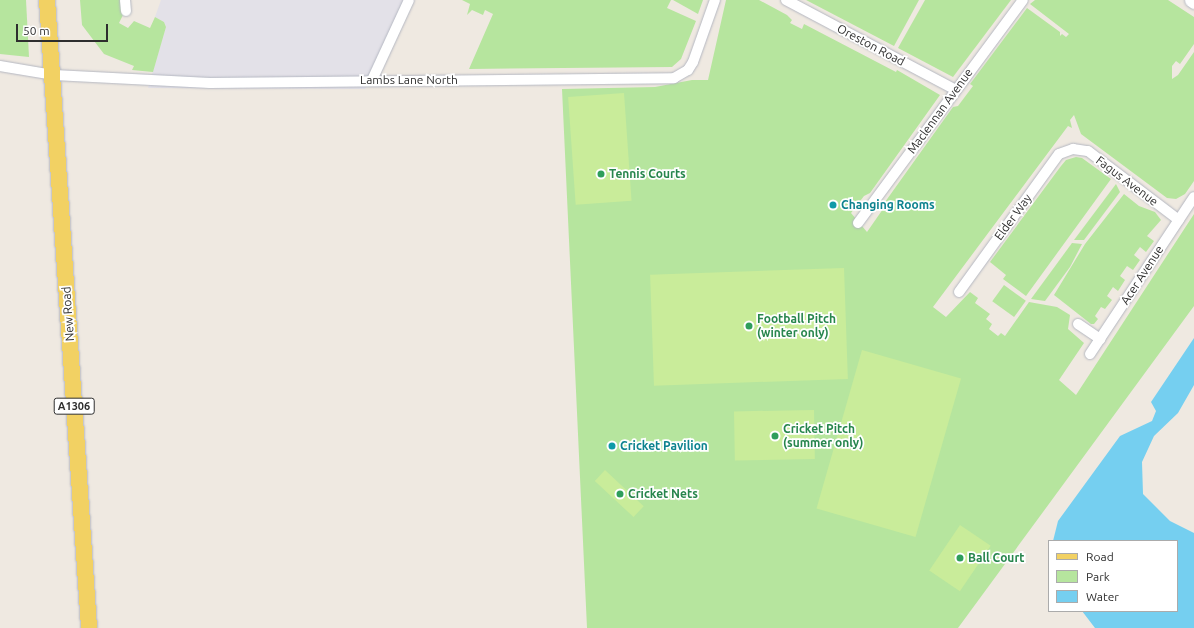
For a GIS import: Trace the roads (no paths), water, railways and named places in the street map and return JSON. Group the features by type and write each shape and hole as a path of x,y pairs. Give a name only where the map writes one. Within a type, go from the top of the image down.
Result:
{"main road":[{"name":"New Road","path":"47,0 54,76 89,628"}],"street":[{"path":"125,0 126,11"},
{"path":"372,80 409,0"},
{"name":"Lambs Lane North","path":"0,66 54,76 210,83 372,80 674,78 688,70 694,62 715,0"},
{"name":"Oreston Road","path":"786,0 956,90"},
{"name":"Maclennan Avenue","path":"858,223 1023,0"},
{"name":"Fagus Avenue","path":"1073,148 1088,151 1179,220"},
{"name":"Elder Way","path":"959,292 1059,154 1073,148"},
{"name":"Acer Avenue","path":"1090,354 1194,197"},
{"path":"1078,324 1100,339"}],"water":[{"path":"1194,338 1194,385 1178,413 1154,436 1142,462 1143,494 1170,521 1194,533 1194,628 1095,628 1083,612 1178,612 1178,540 1053,540 1058,521 1120,436 1152,421 1156,411 1151,402"}],"place":[{"name":"Tennis Courts","path":"601,174"},
{"name":"Changing Rooms","path":"833,205"},
{"name":"Football Pitch (winter only)","path":"749,326"},
{"name":"Cricket Pitch (summer only)","path":"775,436"},
{"name":"Cricket Pavilion","path":"612,446"},
{"name":"Cricket Nets","path":"620,494"},
{"name":"Ball Court","path":"960,558"}]}
